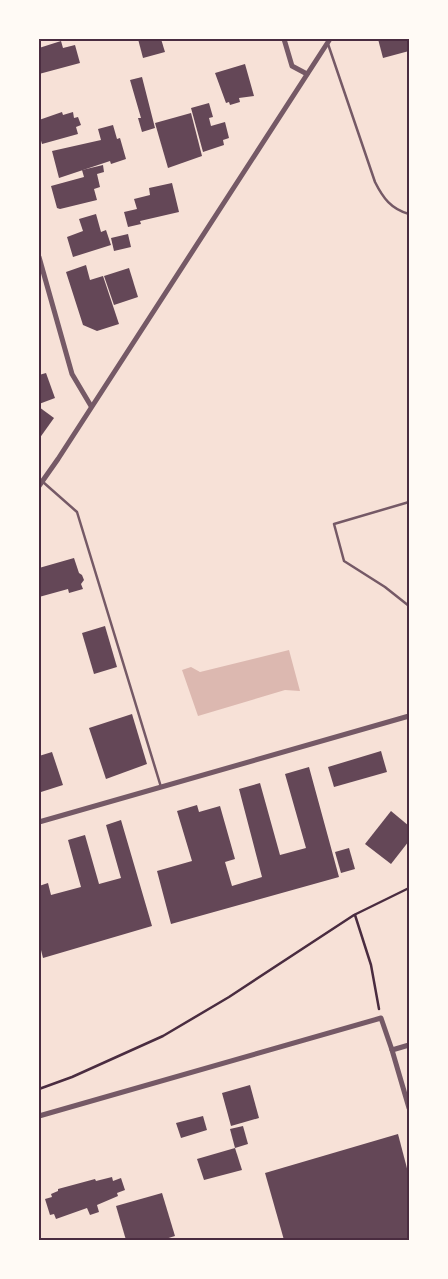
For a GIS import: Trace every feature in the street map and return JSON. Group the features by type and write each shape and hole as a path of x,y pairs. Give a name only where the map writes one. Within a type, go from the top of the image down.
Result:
{"street":[{"path":"284,39 292,66 307,74"},
{"path":"41,484 329,41"},
{"path":"39,258 72,374 91,406"},
{"path":"39,822 409,716"},
{"path":"39,1116 381,1018 409,1108"},
{"path":"392,1050 409,1045"}],"lane":[{"path":"329,41 375,182 383,198 397,210 409,214"},
{"path":"41,484 77,512 161,787"},
{"path":"409,502 334,524 344,561 409,606"}],"path":[{"path":"39,1089 72,1077 163,1036 229,997 354,915 409,888"},
{"path":"354,915 371,966 381,1018"}],"shaded area":[{"path":"289,650 300,691 285,690 198,716 182,670 191,667 200,672"}],"building":[{"path":"138,39 161,39 165,52 143,58"},
{"path":"378,39 409,39 409,51 383,58"},
{"path":"61,41 63,48 75,45 80,63 39,74 39,48"},
{"path":"245,64 254,96 239,98 240,102 230,105 229,102 226,103 215,73"},
{"path":"142,77 155,128 142,132 138,118 141,118 130,80"},
{"path":"209,103 213,117 209,118 211,126 225,122 229,138 223,140 224,145 203,152 191,108"},
{"path":"62,112 63,115 73,112 74,118 78,117 81,125 76,127 78,134 42,144 39,134 39,120"},
{"path":"191,113 202,156 168,168 155,123"},
{"path":"113,125 117,139 120,138 126,159 111,164 110,161 59,178 52,151 101,140 98,129"},
{"path":"103,165 104,172 97,174 100,187 94,189 97,200 60,209 57,208 51,186 84,177 82,170"},
{"path":"172,183 179,212 140,221 141,224 128,227 124,212 137,209 134,199 150,195 149,188"},
{"path":"96,214 101,232 106,230 111,245 73,257 67,237 83,231 79,219"},
{"path":"128,234 131,247 114,251 111,238"},
{"path":"86,265 90,280 103,276 119,324 97,331 83,325 66,272"},
{"path":"129,268 138,297 114,305 104,276"},
{"path":"46,373 55,398 39,404 39,375"},
{"path":"39,407 54,418 39,439"},
{"path":"74,558 79,573 84,580 81,584 83,589 69,593 68,589 39,597 39,568"},
{"path":"105,626 117,667 94,674 82,633"},
{"path":"132,714 147,764 106,779 89,728"},
{"path":"381,751 387,772 334,787 328,767"},
{"path":"52,752 63,785 41,792 39,785 39,756"},
{"path":"309,767 339,877 171,924 157,871 192,861 177,811 197,805 199,812 220,806 235,859 225,862 232,886 262,877 239,789 260,783 280,855 306,848 285,774"},
{"path":"391,811 409,826 409,841 391,864 365,844"},
{"path":"121,820 152,926 43,958 39,942 39,886 48,883 51,895 81,887 68,840 85,835 99,884 121,878 106,825"},
{"path":"349,848 355,869 341,873 335,852"},
{"path":"250,1085 259,1118 231,1126 222,1093"},
{"path":"203,1116 207,1130 181,1138 176,1123"},
{"path":"243,1126 248,1144 235,1148 230,1129"},
{"path":"398,1134 409,1176 409,1240 284,1240 265,1173"},
{"path":"235,1148 242,1170 204,1180 197,1159"},
{"path":"112,1177 113,1181 121,1178 125,1190 117,1193 118,1196 97,1205 99,1212 90,1215 87,1208 56,1219 54,1214 50,1215 45,1199 52,1197 51,1194 58,1191 58,1189 95,1179 96,1181"},
{"path":"162,1193 175,1236 162,1240 126,1240 116,1206"}]}
